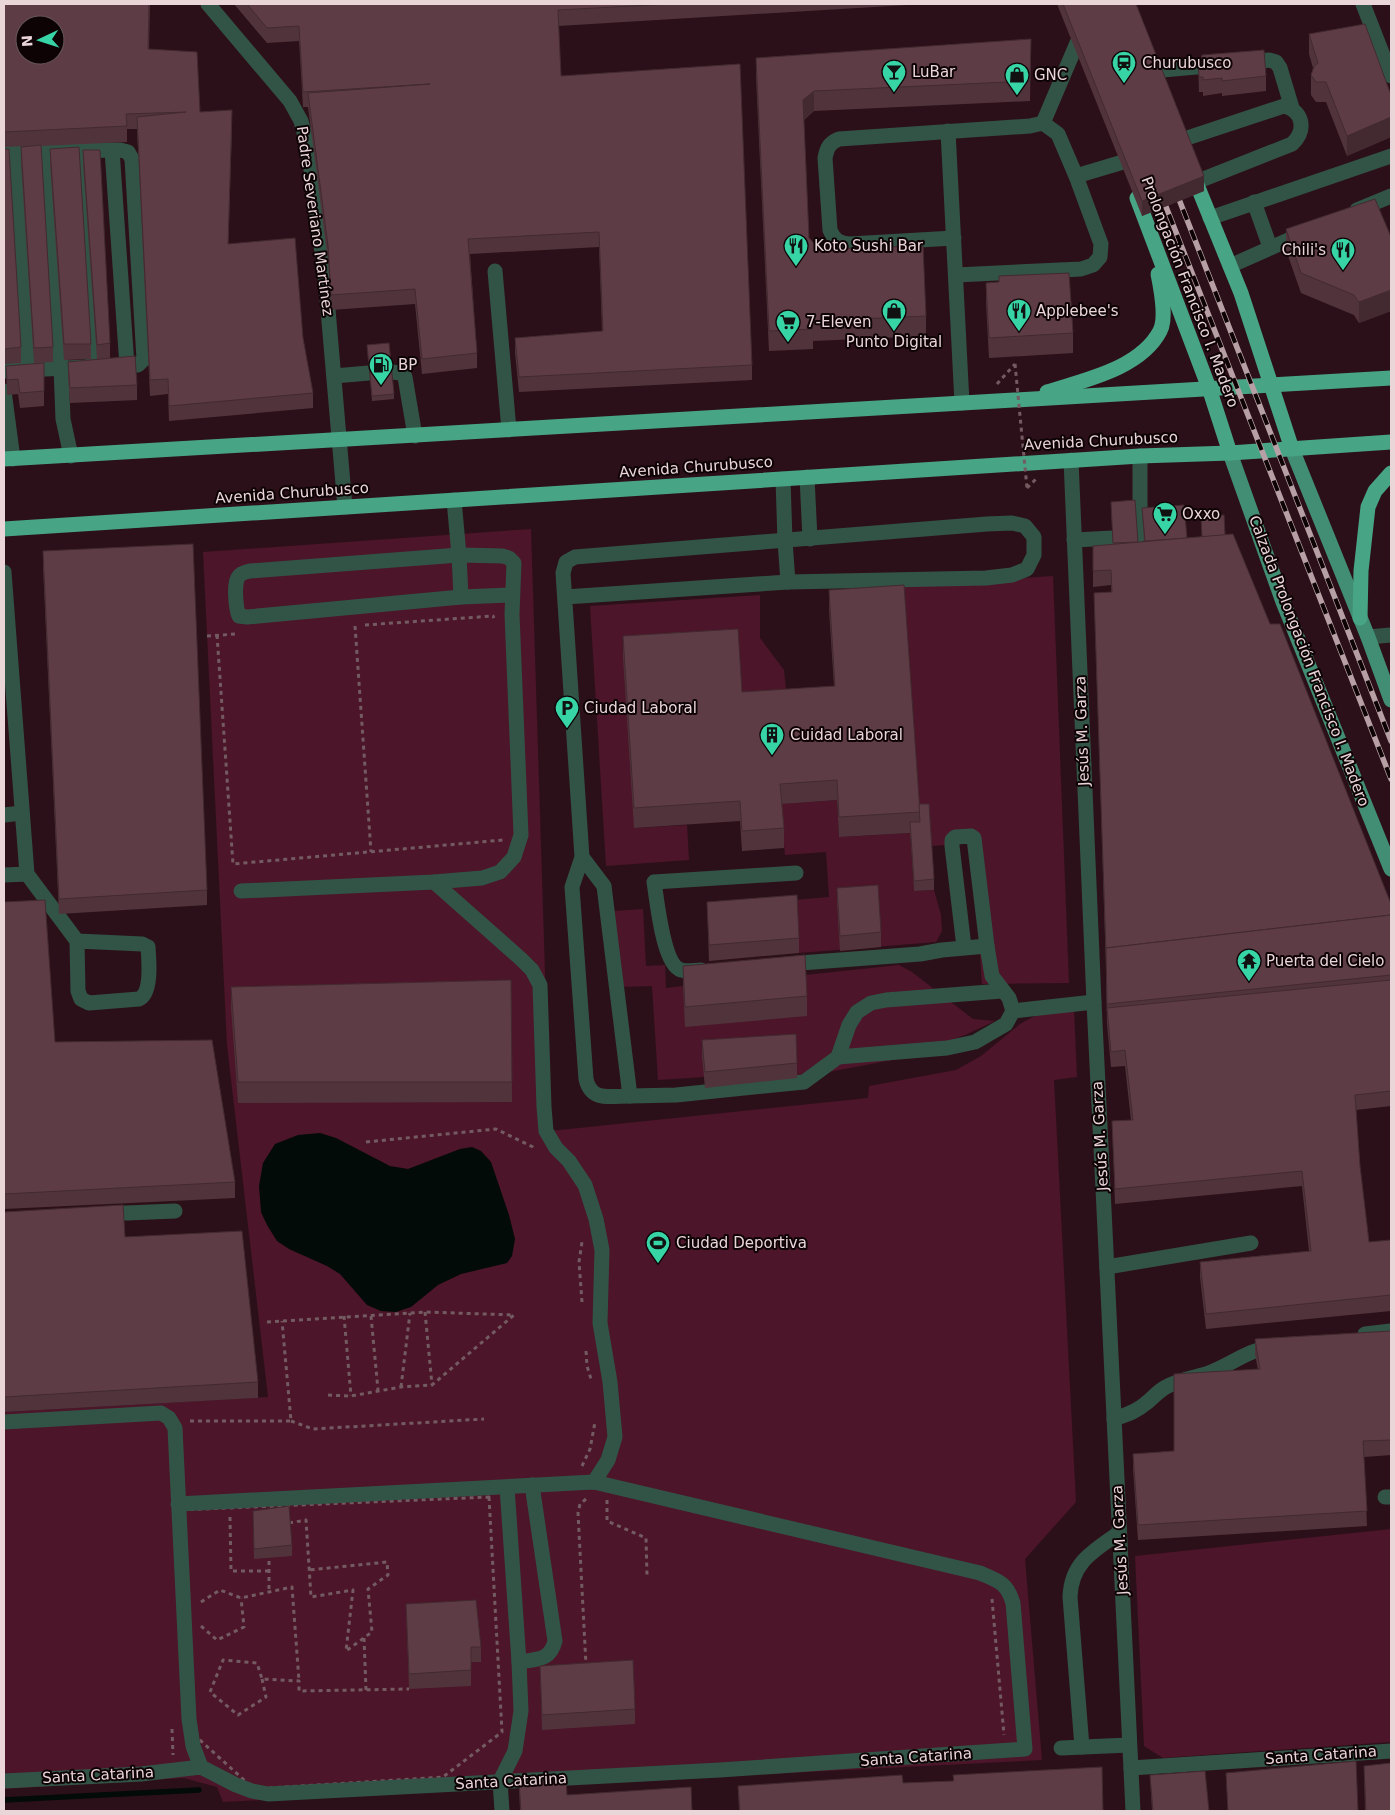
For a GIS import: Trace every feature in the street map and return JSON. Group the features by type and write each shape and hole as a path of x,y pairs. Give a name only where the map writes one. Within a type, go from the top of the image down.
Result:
{"highway":[{"path":"1071,27 1084,61"},
{"path":"1144,54 1158,87"},
{"path":"1176,135 1241,293 1292,449"},
{"name":"Prolongación Francisco I. Madero","path":"1124,167 1209,388 1230,453"},
{"path":"1030,398 1118,368 1142,353 1160,330 1163,299 1148,226"},
{"path":"8,459 1391,378"},
{"name":"Avenida Churubusco","path":"4,530 1071,460 1230,453 1391,442"},
{"path":"1360,618 1361,571 1368,507 1375,491 1391,473"}],"main road":[{"path":"1292,449 1360,618 1387,678 1391,700"},
{"name":"Calzada Prolongación Francisco I. Madero","path":"1230,453 1283,602 1391,869"}],"street":[{"name":"Padre Severiano Martínez","path":"208,4 290,101 301,121 308,147 324,265 345,507"},
{"path":"1363,4 1391,76"},
{"path":"1043,123 1077,43"},
{"path":"1151,71 1269,60 1276,62 1280,68 1292,108 1299,118 1301,130 1298,139 1292,144 1196,182"},
{"path":"1176,135 1284,106 1292,108"},
{"path":"954,238 841,243 834,238 830,230 825,158 827,148 839,139 1030,126 1043,123 1058,134 1101,244 1100,257 1093,265 1080,269 956,276"},
{"path":"948,131 962,403"},
{"path":"4,371 127,366 112,150 9,152 28,370"},
{"path":"44,151 61,368 63,419 71,456"},
{"path":"82,151 94,366"},
{"path":"1210,218 1391,156"},
{"path":"1076,176 1124,167"},
{"path":"1348,214 1391,196"},
{"path":"1254,202 1270,247"},
{"path":"1230,266 1313,229"},
{"path":"495,271 509,430"},
{"path":"391,372 401,373 405,377 415,436"},
{"path":"334,376 369,373"},
{"path":"4,391 8,459"},
{"path":"1137,537 1140,534 1140,456"},
{"name":"Jesús M. Garza","path":"1071,460 1094,1002 1129,1745 1134,1811"},
{"path":"807,477 810,539"},
{"path":"783,479 788,582"},
{"path":"454,500 460,555 461,597"},
{"path":"565,597 788,582 986,578 1012,575 1026,569 1034,555 1034,537 1026,526 1012,523 987,524 575,558 566,562 563,573 582,857 572,887 586,1079 588,1088 593,1094 602,1097 676,1095 804,1082 838,1057 946,1048 975,1042 1006,1024 1013,1010 1010,998 1002,991 992,976 986,946 974,838 971,836 955,837 952,840 964,948"},
{"path":"1074,540 1113,538"},
{"path":"241,891 482,878 500,872 514,857 522,835 512,614 514,563 509,558 503,556 460,555 250,571 240,575 237,579 236,608 238,616 247,617 512,594"},
{"path":"4,572 27,874 77,941 78,991 81,999 89,1003 144,997 148,990 148,947 142,944 77,941"},
{"path":"1368,637 1391,635"},
{"path":"4,815 22,813"},
{"path":"582,857 604,886 630,1096"},
{"path":"716,969 681,970 672,963 666,949 654,882 796,873"},
{"path":"4,875 27,874"},
{"path":"178,1504 532,1486 593,1488 608,1460 615,1437 611,1389 600,1323 602,1250 596,1218 585,1185 569,1161 556,1148 546,1131 540,985 532,970 521,959 434,882"},
{"path":"774,964 920,954 986,946"},
{"path":"838,1057 849,1024 857,1012 871,1003 886,1000 1002,991"},
{"path":"1013,1010 1094,1002"},
{"path":"89,1215 175,1211"},
{"path":"1107,1267 1251,1243"},
{"path":"1353,1336 1391,1331"},
{"path":"1114,1419 1144,1405 1163,1388 1172,1384 1206,1374 1244,1354 1260,1349 1286,1345"},
{"path":"4,1422 162,1413 169,1418 174,1428 189,1719 193,1746 201,1767"},
{"path":"519,1662 544,1657 552,1652 555,1642 532,1486"},
{"path":"502,1811 500,1781 515,1751 521,1712 507,1487"},
{"name":"Santa Catarina","path":"4,1781 140,1774 201,1767 236,1785 268,1794 720,1770 1025,1749 1013,1603 1009,1590 997,1580 970,1571 593,1488"},
{"path":"1082,1747 1070,1597 1071,1583 1076,1570 1090,1553 1119,1533"},
{"path":"1061,1748 1129,1745"},
{"name":"Santa Catarina","path":"1131,1768 1391,1750"}],"path":[{"path":"1015,364 1027,488"},
{"path":"345,626 494,616 494,626"},
{"path":"355,626 371,852"},
{"path":"207,636 237,634"},
{"path":"217,635 233,864 508,839"},
{"path":"366,1142 496,1129 534,1147 540,1154"},
{"path":"582,1239 579,1262 582,1309"},
{"path":"426,1312 432,1385"},
{"path":"267,1322 426,1312 514,1315 432,1385 378,1390 351,1396 326,1395"},
{"path":"401,1387 410,1313"},
{"path":"344,1316 351,1396"},
{"path":"371,1316 378,1390"},
{"path":"282,1321 291,1421"},
{"path":"586,1347 587,1366 592,1382"},
{"path":"579,1471 590,1449 595,1416"},
{"path":"188,1421 291,1421 313,1429 484,1419"},
{"path":"586,1668 578,1513 580,1504 593,1488"},
{"path":"489,1497 502,1732 442,1777 254,1789 191,1732 180,1510 230,1508 489,1497"},
{"path":"616,1500 607,1497 607,1522 646,1538 646,1575"},
{"path":"230,1508 231,1571 269,1572"},
{"path":"289,1523 306,1520 309,1570 311,1597 353,1590 346,1651 372,1632 368,1589 388,1575 387,1562 309,1570"},
{"path":"269,1561 269,1591"},
{"path":"200,1609 201,1602 220,1590 241,1598 292,1586 299,1691 410,1689"},
{"path":"197,1623 217,1640 244,1627 241,1598"},
{"path":"992,1599 1005,1742"},
{"path":"364,1638 366,1690"},
{"path":"223,1660 257,1663 262,1679 266,1697 238,1715 210,1692 223,1660"},
{"path":"262,1679 298,1681"},
{"path":"171,1725 173,1755"}],"shaded area":[{"name":"Ciudad Deportiva","path":"531,529 550,1131 868,1098 869,1086 956,1070 981,1056 1020,1024 1040,1013 1074,1009 1077,1077 1054,1080 1076,1502 1025,1559 1042,1760 223,1802 217,1787 184,1778 4,1789 4,1412 268,1397 227,1045 203,552"},
{"path":"1053,576 1069,983 982,984 972,843 931,846 840,590"},
{"path":"760,595 760,638 784,670 788,710 635,828 687,825 689,860 606,866 590,606"},
{"path":"837,800 839,837 910,833 914,891 934,890 941,915 942,931 936,942 799,953 794,900 829,897 826,852 785,855 780,804"},
{"path":"643,909 646,966 665,965 666,988 683,986 686,1027 805,975 899,965 912,972 973,1019 995,1021 965,1035 903,1058 797,1078 704,1077 658,1080 652,986 619,987 614,911"},
{"path":"320,1133 336,1138 390,1166 408,1169 460,1149 472,1147 481,1151 491,1162 509,1215 515,1239 512,1256 507,1263 461,1274 438,1285 411,1307 396,1312 381,1311 367,1305 340,1274 289,1249 277,1241 261,1212 259,1186 263,1163 275,1144 298,1135"},
{"path":"1391,1529 1391,1742 1163,1758 1144,1746 1135,1556"}],"building":[{"path":"4,4 149,4 148,49 197,52 200,112 232,110 228,244 295,238 303,338 313,393 169,406 168,379 150,380 137,117 186,112 126,114 127,126 4,132"},
{"path":"247,4 669,4 558,10 561,76 740,64 752,365 519,377 515,338 603,331 599,232 468,239 477,353 422,359 415,289 331,295 328,246 308,93 430,84 303,92 299,26 267,28"},
{"path":"1063,4 1136,4 1204,176 1142,201"},
{"path":"1365,24 1391,95 1391,117 1347,136 1326,82 1316,82 1311,75 1318,63 1309,34"},
{"path":"1031,39 1030,81 814,91 803,100 809,238 819,249 923,246 926,316 812,321 813,329 769,331 756,58"},
{"path":"1264,50 1266,76 1222,81 1222,78 1203,80 1203,77 1199,77 1198,61 1201,61 1202,55"},
{"path":"41,145 53,347 34,348 21,147"},
{"path":"79,147 91,344 64,344 50,149"},
{"path":"4,149 9,149 21,347 4,349"},
{"path":"83,150 100,150 110,343 97,345"},
{"path":"1375,199 1391,237 1391,290 1359,302 1354,295 1301,273 1286,229"},
{"path":"1069,273 1073,333 989,338 986,283 999,282 999,276"},
{"name":"BP","path":"389,343 394,394 372,396 367,345"},
{"path":"135,356 137,385 70,388 68,362"},
{"path":"44,363 44,391 20,393 18,379 7,380 6,366"},
{"path":"1135,500 1138,542 1113,543 1111,502"},
{"name":"Oxxo","path":"1184,505 1187,538 1145,541 1142,508"},
{"name":"Oxxo","path":"1224,515 1225,535 1202,537 1201,516"},
{"path":"1233,534 1270,624 1280,624 1391,904 1391,915 1106,948 1106,953 1094,593 1112,592 1111,570 1093,571 1093,546"},
{"path":"193,544 207,890 59,899 43,551"},
{"name":"Cuidad Laboral","path":"904,585 920,812 839,817 837,780 780,784 784,828 742,831 740,801 634,808 623,636 738,629 742,692 835,686 829,590"},
{"path":"919,804 929,804 934,879 914,881 910,822 920,822"},
{"path":"878,885 881,932 840,936 837,888"},
{"path":"797,895 799,938 709,945 707,902"},
{"path":"45,900 55,1042 212,1040 235,1182 4,1194 4,902"},
{"name":"Puerta del Cielo","path":"1391,915 1391,975 1107,1004 1106,948"},
{"path":"805,955 807,996 685,1007 683,966"},
{"path":"511,980 512,1082 238,1082 231,987"},
{"path":"1391,980 1391,1091 1355,1095 1360,1166 1369,1242 1391,1240 1391,1295 1206,1314 1200,1262 1311,1251 1302,1171 1115,1189 1112,1121 1133,1120 1125,1050 1111,1052 1107,1008"},
{"path":"796,1034 797,1063 705,1072 702,1040"},
{"path":"123,1205 125,1237 242,1231 258,1382 4,1397 4,1212"},
{"path":"1391,1331 1391,1440 1363,1441 1367,1511 1138,1525 1133,1454 1174,1451 1174,1374 1260,1369 1255,1339"},
{"path":"289,1506 292,1545 254,1549 253,1511"},
{"path":"476,1600 481,1647 471,1647 471,1670 409,1674 406,1604"},
{"path":"633,1660 635,1709 542,1715 540,1666"},
{"path":"1356,1761 1358,1811 1228,1811 1226,1773"},
{"path":"1391,1763 1391,1811 1366,1811 1364,1766"},
{"path":"1102,1767 1103,1811 740,1811 738,1786 902,1775 903,1783 954,1781 953,1775"},
{"path":"1205,1771 1209,1811 1153,1811 1150,1775"},
{"path":"566,1779 567,1795 691,1787 692,1811 521,1811 519,1782"}],"waterway":[{"path":"4,1800 199,1790"}],"railway":[{"path":"1175,189 1391,741"},
{"path":"1161,194 1391,779"}],"place":[{"name":"Churubusco","path":"1124,84"},
{"name":"LuBar","path":"894,93"},
{"name":"GNC","path":"1017,96"},
{"name":"Koto Sushi Bar","path":"796,267"},
{"name":"Chili's","path":"1343,271"},
{"name":"Punto Digital","path":"894,332"},
{"name":"Applebee's","path":"1019,332"},
{"name":"7-Eleven","path":"788,343"},
{"name":"BP","path":"381,386"},
{"name":"Oxxo","path":"1165,535"},
{"name":"Ciudad Laboral","path":"567,729"},
{"name":"Cuidad Laboral","path":"772,756"},
{"name":"Puerta del Cielo","path":"1249,982"},
{"name":"Ciudad Deportiva","path":"658,1264"}]}
